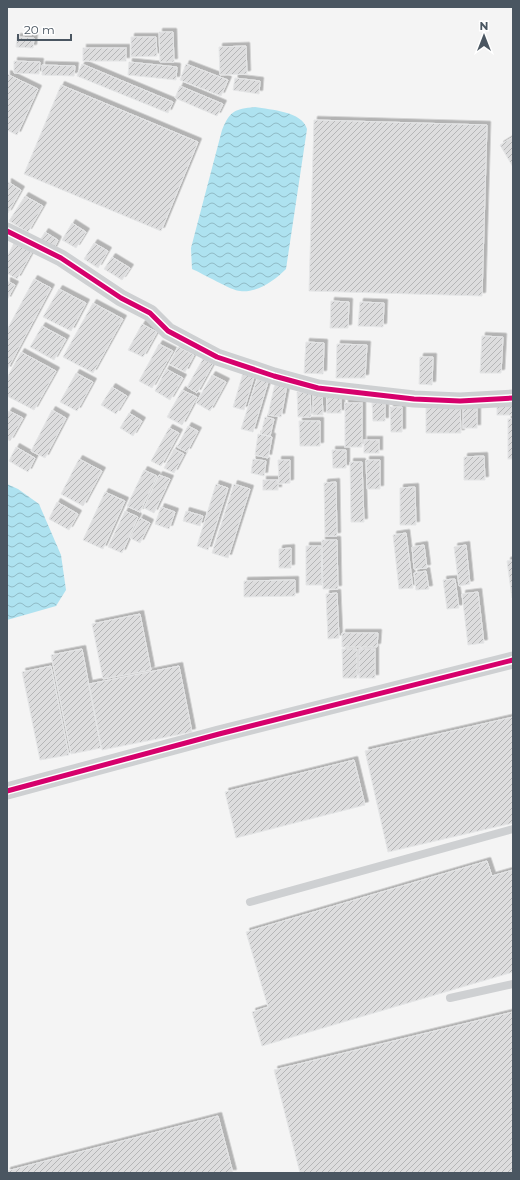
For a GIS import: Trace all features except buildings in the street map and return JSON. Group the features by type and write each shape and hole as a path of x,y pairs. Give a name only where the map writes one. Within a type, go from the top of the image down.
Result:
{"street":[{"path":"7,231 61,258 121,298 150,313 168,331 218,357 274,376 318,388 414,399 460,401 513,398"},
{"path":"7,790 218,734 513,660"}],"lane":[{"path":"250,902 513,828"},
{"path":"450,998 513,984"}],"water":[{"path":"255,107 285,112 293,115 304,123 307,129 286,269 260,288 240,291 192,269 191,248 222,130 230,115 234,112 237,110"},
{"path":"7,484 18,489 39,504 61,555 66,590 56,606 7,620"}],"cycle path":[{"path":"7,231 61,258 121,298 150,313 168,331 217,357 274,376 318,388 414,399 460,401 513,398"},
{"path":"7,791 219,734 513,660"}]}
